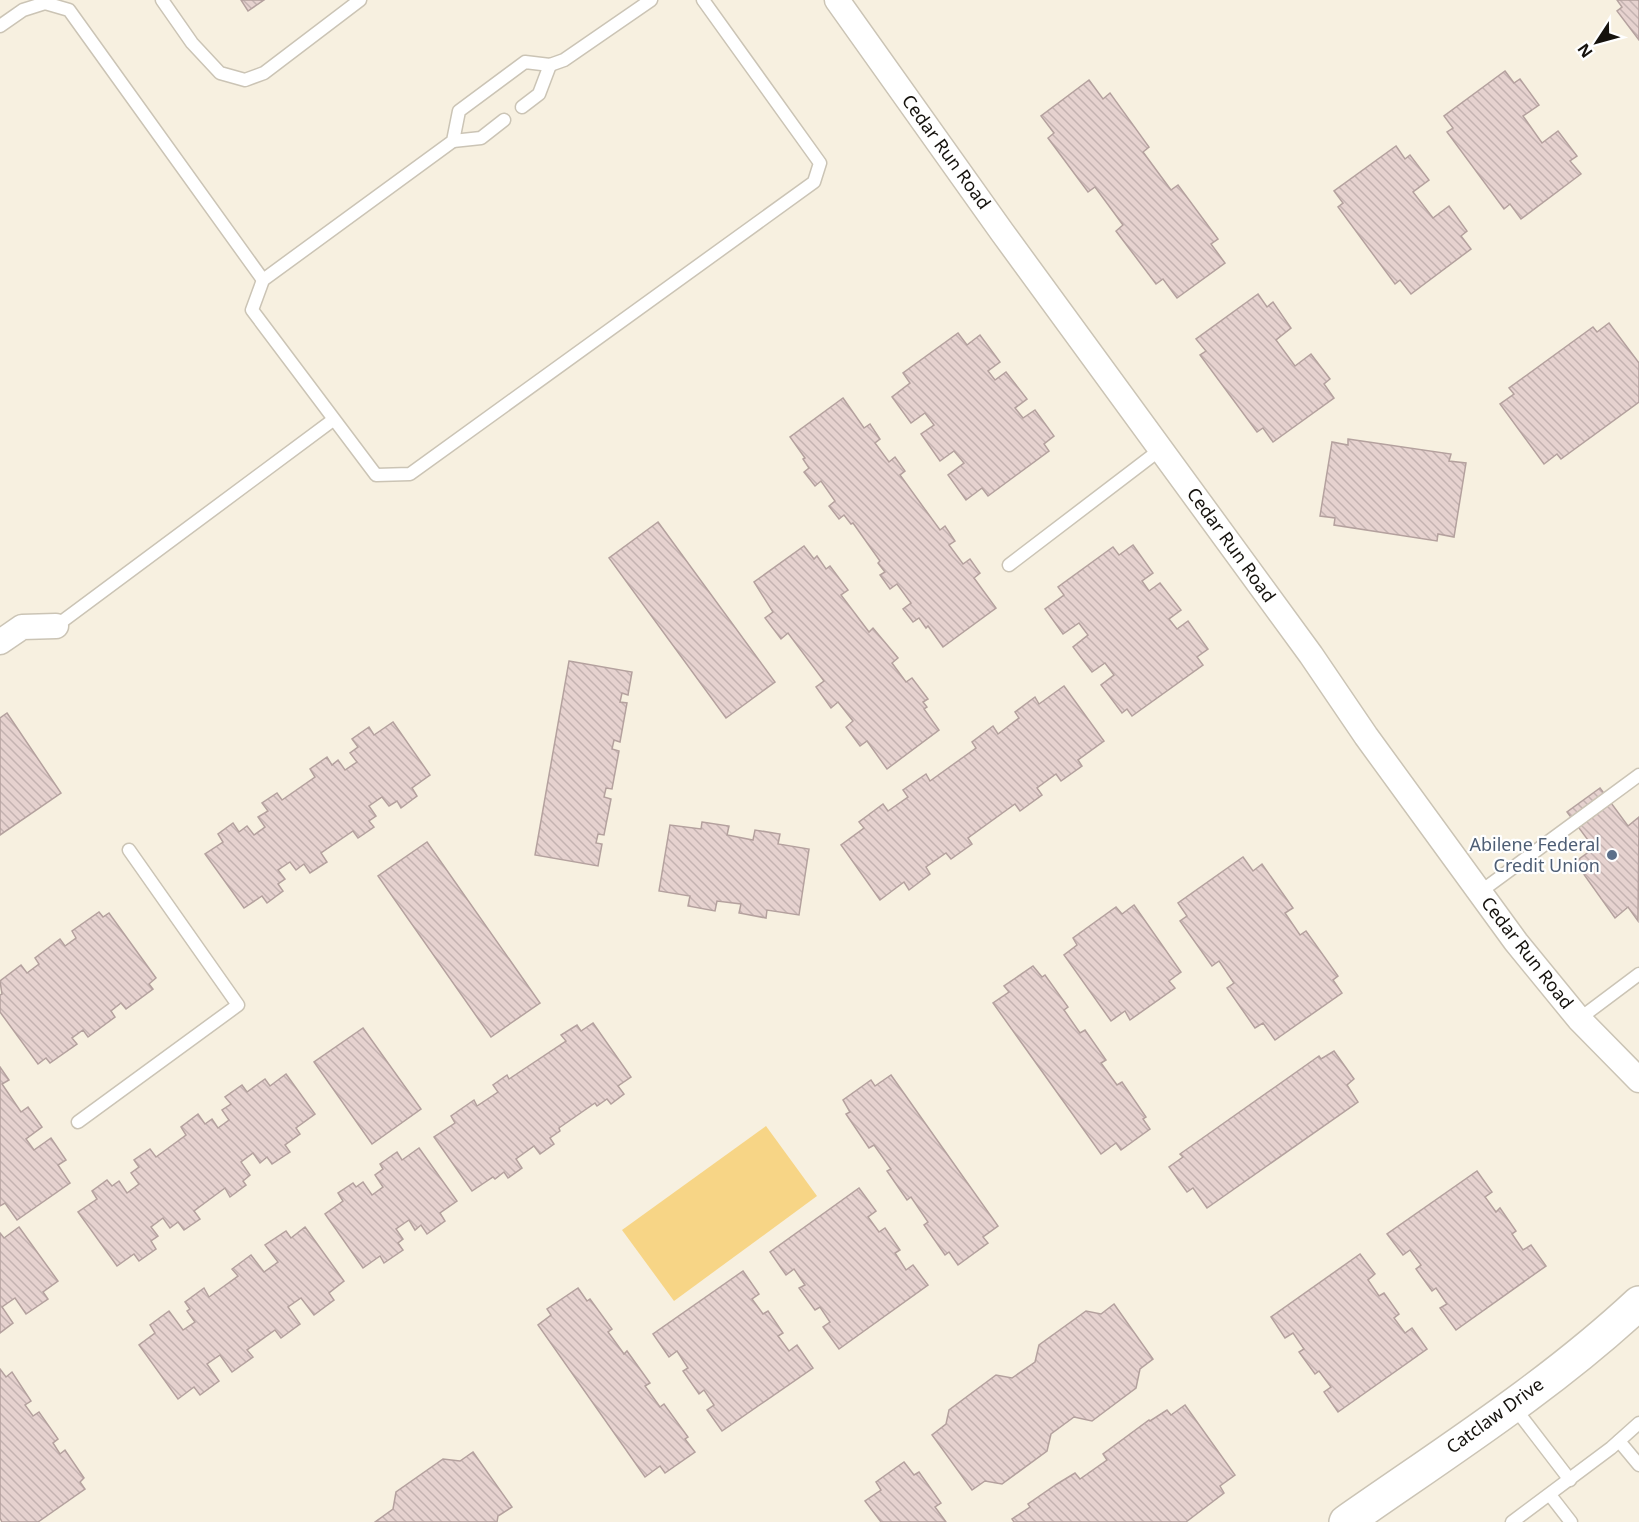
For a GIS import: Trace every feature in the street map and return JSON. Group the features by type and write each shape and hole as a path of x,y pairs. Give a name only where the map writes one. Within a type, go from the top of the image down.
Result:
{"street":[{"name":"Cedar Run Road","path":"837,0 1516,942 1579,1019 1639,1080"},
{"path":"0,642 22,627 56,626"},
{"name":"Catclaw Drive","path":"1346,1522 1513,1405 1605,1334 1639,1303"}],"lane":[{"path":"162,0 192,43 220,73 245,80 264,73 360,0"},
{"path":"453,141 459,111 525,62 550,65 564,60 651,0"},
{"path":"504,120 481,138 453,141 263,280 252,310 376,475 410,474 814,182 819,163 703,0"},
{"path":"0,26 23,10 45,3 69,10 263,280"},
{"path":"522,107 539,94 550,65"},
{"path":"56,626 333,420"},
{"path":"1009,565 1161,449"},
{"path":"1480,892 1639,775"},
{"path":"78,1122 238,1005 129,850"},
{"path":"1579,1019 1639,974"},
{"path":"1513,1405 1570,1480"},
{"path":"1512,1522 1570,1480 1639,1423"},
{"path":"1619,1441 1639,1465"},
{"path":"1550,1495 1570,1522"}],"shaded area":[{"path":"766,1126 817,1196 674,1301 622,1230"}],"building":[{"path":"241,0 264,0 248,11"},
{"path":"1617,0 1639,0 1639,40 1617,11 1622,7"},
{"path":"1505,71 1514,83 1520,79 1539,105 1523,116 1542,143 1558,131 1577,156 1570,161 1581,174 1521,219 1510,204 1504,209 1447,132 1453,128 1444,116"},
{"path":"1089,80 1103,99 1110,93 1149,147 1143,152 1171,190 1178,185 1218,239 1211,244 1225,263 1177,298 1163,279 1156,284 1116,231 1123,225 1095,187 1088,192 1048,138 1054,133 1041,116"},
{"path":"1396,146 1405,159 1410,155 1429,180 1413,192 1433,218 1449,206 1467,231 1461,236 1471,249 1411,294 1400,280 1395,284 1338,207 1343,203 1334,191"},
{"path":"1258,294 1267,307 1273,302 1291,328 1276,340 1295,366 1311,354 1330,379 1324,384 1334,398 1273,442 1263,428 1257,432 1200,355 1206,351 1196,339"},
{"path":"1609,323 1639,363 1639,402 1561,459 1557,454 1544,464 1500,404 1514,394 1509,388 1593,327 1597,332"},
{"path":"958,333 967,345 980,335 1000,362 988,371 995,380 1006,372 1027,399 1015,408 1023,418 1035,410 1054,436 1044,444 1049,451 988,496 982,488 966,500 948,475 964,463 954,451 940,461 921,434 934,425 925,413 911,423 892,397 910,383 903,373"},
{"path":"843,398 864,428 870,424 880,439 875,443 889,462 895,457 905,471 900,475 940,530 945,526 955,541 949,545 963,564 970,559 980,573 974,578 996,608 943,647 928,626 926,628 919,618 913,622 903,609 911,603 897,584 890,589 880,575 885,572 878,563 880,561 853,523 851,524 844,515 839,519 829,506 835,501 821,481 815,486 804,472 809,468 803,459 805,458 790,437"},
{"path":"1348,439 1451,454 1449,461 1466,463 1454,537 1438,534 1437,541 1334,525 1335,518 1320,516 1332,442 1348,445"},
{"path":"658,522 775,682 726,718 609,558"},
{"path":"1133,545 1153,573 1142,581 1149,591 1160,583 1181,610 1169,619 1177,629 1188,621 1208,649 1197,657 1203,665 1132,716 1127,709 1122,713 1101,685 1114,675 1105,663 1092,672 1073,647 1088,635 1079,623 1063,634 1045,609 1064,595 1058,587 1113,547 1119,555"},
{"path":"804,546 814,559 817,556 826,569 830,566 848,590 841,595 869,632 873,628 898,658 892,663 906,682 912,678 928,699 923,702 927,707 924,709 939,730 887,769 867,741 860,746 846,727 853,721 838,702 831,708 816,687 824,681 788,633 781,639 765,618 773,612 754,582"},
{"path":"569,661 632,672 628,695 622,693 620,702 627,703 620,742 614,740 612,749 619,751 612,789 606,788 604,797 611,799 604,835 598,834 596,843 602,844 598,866 535,855"},
{"path":"1064,686 1104,741 1078,760 1082,766 1061,781 1056,774 1037,788 1042,795 1020,811 1015,804 968,838 972,844 951,859 946,853 926,867 930,874 909,890 904,882 880,900 841,845 864,828 859,822 883,804 888,811 908,797 903,790 926,774 930,781 976,748 972,742 993,726 998,734 1019,718 1015,712 1035,697 1039,704"},
{"path":"7,713 61,793 0,835 0,718"},
{"path":"393,722 430,775 412,788 417,796 401,808 397,801 389,806 382,797 369,806 376,816 369,821 374,827 358,838 353,831 321,853 327,862 310,873 304,864 296,870 290,862 278,870 285,879 278,884 283,891 267,903 262,896 244,908 205,854 223,842 218,834 233,823 239,832 247,826 254,835 265,827 258,817 268,811 262,803 277,793 282,800 315,777 310,769 327,757 332,765 338,760 345,770 357,762 350,753 358,747 352,739 369,727 374,735"},
{"name":"Abilene Federal Credit Union","path":"1600,788 1628,826 1639,817 1638,921 1628,907 1615,918 1575,862 1594,848 1567,812"},
{"path":"702,822 729,826 727,835 753,840 755,830 780,834 778,844 809,849 799,915 767,910 766,918 739,913 741,904 717,901 715,911 688,906 690,896 659,891 670,825 701,829"},
{"path":"427,842 540,1003 491,1037 378,876"},
{"path":"1243,857 1253,871 1262,864 1293,908 1285,913 1300,935 1306,931 1338,976 1333,980 1342,993 1275,1040 1263,1023 1255,1028 1227,988 1234,983 1219,961 1212,966 1180,921 1187,916 1178,903"},
{"path":"1134,905 1181,972 1169,981 1175,988 1130,1020 1125,1011 1111,1021 1064,955 1077,945 1073,938 1116,907 1122,914"},
{"path":"99,912 103,917 109,913 156,978 149,984 153,989 126,1009 121,1003 111,1011 115,1017 88,1037 83,1030 72,1038 77,1044 50,1063 46,1058 38,1064 0,1012 0,995 2,994 0,981 21,965 27,973 39,964 35,958 60,939 65,946 76,938 72,931"},
{"path":"1033,966 1042,977 1045,975 1068,1007 1064,1010 1080,1033 1085,1030 1106,1060 1101,1063 1117,1085 1122,1082 1146,1117 1143,1119 1150,1129 1121,1150 1116,1143 1101,1154 993,1003 1009,992 1004,986"},
{"path":"593,1023 631,1077 618,1086 624,1094 611,1104 607,1099 597,1106 595,1103 559,1128 560,1131 550,1138 554,1144 540,1154 534,1146 516,1159 522,1168 508,1178 504,1172 472,1191 434,1137 455,1123 451,1116 474,1100 477,1106 498,1092 493,1085 507,1075 509,1079 566,1041 561,1035 577,1025 581,1031"},
{"path":"363,1028 421,1109 372,1144 314,1062"},
{"path":"1334,1051 1354,1079 1347,1085 1358,1102 1207,1208 1193,1188 1187,1192 1169,1167 1183,1157 1180,1154 1319,1056 1321,1059"},
{"path":"0,1067 9,1080 2,1084 21,1112 28,1107 42,1127 26,1139 34,1150 51,1138 66,1160 58,1165 70,1183 17,1220 5,1203 0,1206"},
{"path":"286,1074 315,1114 296,1128 300,1134 285,1145 290,1152 272,1164 267,1157 260,1163 253,1153 241,1162 250,1175 243,1181 246,1185 230,1197 225,1188 194,1211 200,1219 184,1230 178,1222 170,1228 163,1218 151,1227 158,1236 151,1241 156,1249 139,1261 134,1254 117,1266 78,1212 97,1199 92,1191 107,1180 112,1186 119,1181 127,1193 139,1184 131,1173 139,1167 134,1160 150,1149 156,1157 186,1135 181,1127 198,1114 205,1124 212,1119 218,1128 229,1120 222,1110 231,1104 225,1097 242,1085 247,1092 265,1079 270,1086"},
{"path":"891,1075 998,1226 983,1237 988,1243 958,1265 949,1252 945,1255 924,1225 928,1222 911,1197 907,1200 887,1171 891,1169 874,1145 869,1148 846,1114 850,1112 843,1100 871,1080 875,1086"},
{"path":"419,1148 457,1201 440,1213 445,1221 427,1234 421,1225 415,1230 409,1220 396,1229 403,1239 398,1243 403,1250 384,1263 380,1256 363,1268 325,1214 343,1201 338,1193 353,1183 356,1187 363,1182 372,1195 383,1187 375,1175 383,1169 380,1164 397,1152 402,1160"},
{"path":"1477,1171 1492,1192 1485,1197 1496,1212 1500,1208 1516,1231 1512,1234 1523,1250 1531,1245 1546,1266 1456,1330 1440,1308 1447,1304 1436,1288 1432,1291 1416,1269 1421,1265 1410,1250 1403,1255 1387,1234"},
{"path":"859,1188 876,1211 868,1217 879,1232 885,1228 900,1250 895,1253 906,1270 913,1265 928,1285 839,1349 823,1327 830,1322 820,1307 815,1310 799,1288 805,1285 794,1269 786,1275 770,1252"},
{"path":"19,1227 58,1281 43,1292 48,1299 26,1314 15,1298 2,1307 13,1323 0,1333 0,1233 4,1238"},
{"path":"305,1227 344,1281 329,1293 334,1300 314,1315 301,1298 288,1307 300,1324 281,1338 275,1330 247,1350 253,1357 232,1372 220,1355 207,1364 219,1381 200,1395 194,1387 178,1399 139,1345 155,1333 150,1325 169,1311 183,1330 195,1322 187,1311 190,1309 185,1302 204,1288 209,1297 238,1276 232,1269 251,1255 264,1272 278,1262 265,1245 286,1231 291,1238"},
{"path":"1360,1254 1375,1274 1368,1280 1379,1296 1384,1293 1399,1314 1394,1318 1405,1333 1412,1328 1427,1349 1338,1412 1324,1392 1331,1387 1319,1371 1315,1374 1299,1352 1304,1349 1293,1333 1285,1338 1271,1317"},
{"path":"743,1271 759,1294 752,1299 763,1314 768,1311 783,1333 778,1336 789,1351 797,1345 813,1368 722,1431 707,1410 714,1405 704,1390 699,1394 683,1371 688,1368 677,1351 669,1357 653,1334"},
{"path":"578,1288 587,1301 590,1299 612,1329 608,1332 624,1354 627,1351 650,1383 645,1386 660,1407 664,1404 688,1437 685,1439 695,1452 665,1473 660,1466 645,1477 538,1325 551,1315 547,1309"},
{"path":"1114,1304 1153,1359 1140,1369 1136,1388 1092,1421 1074,1417 1051,1434 1047,1451 1002,1484 985,1481 972,1490 932,1435 946,1424 949,1410 996,1375 1012,1378 1035,1362 1039,1345 1086,1311 1101,1314"},
{"path":"0,1369 6,1377 12,1372 31,1401 25,1405 33,1416 39,1412 58,1439 53,1443 60,1454 65,1450 84,1478 80,1482 85,1489 38,1522 2,1522 0,1518"},
{"path":"1185,1405 1235,1475 1220,1486 1224,1493 1186,1522 1014,1522 1012,1519 1030,1507 1028,1504 1057,1484 1075,1473 1080,1479 1107,1460 1103,1454 1149,1420 1167,1410 1171,1415"},
{"path":"473,1452 512,1507 498,1516 497,1522 375,1522 393,1509 396,1492 443,1459 460,1461"},
{"path":"904,1462 914,1475 919,1472 941,1503 935,1507 946,1522 881,1522 865,1501 881,1490 876,1482"}],"place":[{"name":"Abilene Federal Credit Union","path":"1612,855"}]}
